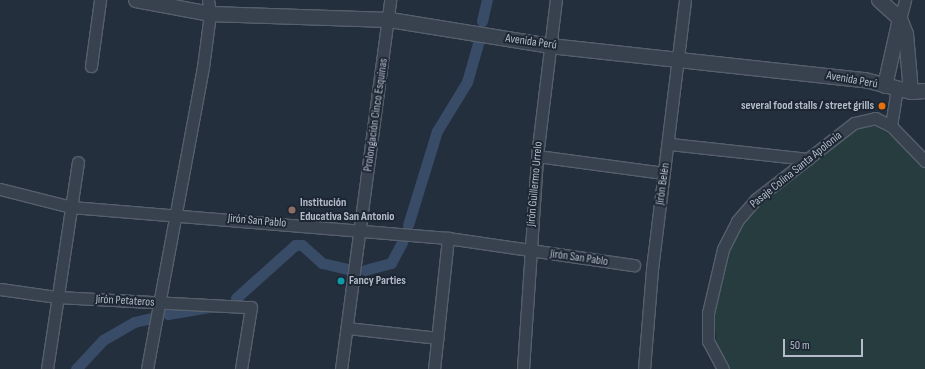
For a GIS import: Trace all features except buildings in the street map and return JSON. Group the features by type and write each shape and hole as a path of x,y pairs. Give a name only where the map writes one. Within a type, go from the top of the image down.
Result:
{"street":[{"path":"91,66 100,0"},
{"name":"Avenida Perú","path":"136,0 210,14 390,20 550,46 865,80 918,92"},
{"path":"148,369 158,302 210,14 208,0"},
{"name":"Prolongación Cinco Esquinas","path":"341,369 390,20 390,0"},
{"name":"Jirón Guillermo Urrelo","path":"523,369 529,251 537,156 556,0"},
{"name":"Jirón Belén","path":"644,369 664,173 670,144 685,0"},
{"path":"877,0 900,19 906,34 918,92"},
{"path":"891,126 891,87 900,19 905,0"},
{"name":"Pasaje Colina Santa Apolonia","path":"723,369 708,341 708,313 723,249 737,221 756,199 854,123 875,118 891,126 925,161"},
{"path":"670,144 808,159"},
{"path":"537,156 664,173"},
{"path":"47,369 78,162"},
{"name":"Jirón San Pablo","path":"0,189 71,206 175,213 448,238 529,251 634,265"},
{"path":"434,369 448,238"},
{"name":"Jirón Petateros","path":"0,289 57,297 251,307 241,369"},
{"path":"347,328 437,338"}],"green space":[{"path":"874,125 897,140 925,169 925,369 728,369 718,349 713,314 726,255 740,222 787,180 859,128"}],"waterway":[{"path":"482,21 487,0"},
{"path":"408,225 437,131 467,82 479,40"},
{"path":"365,270 391,263 402,242"},
{"path":"236,298 295,245 302,245 322,263 348,269"},
{"path":"168,314 210,307"},
{"path":"76,369 103,340 134,322 155,317"}],"place":[{"name":"several food stalls / street grills","path":"882,106"},
{"name":"Institución Educativa San Antonio","path":"292,210"},
{"name":"Fancy Parties","path":"341,281"}]}
